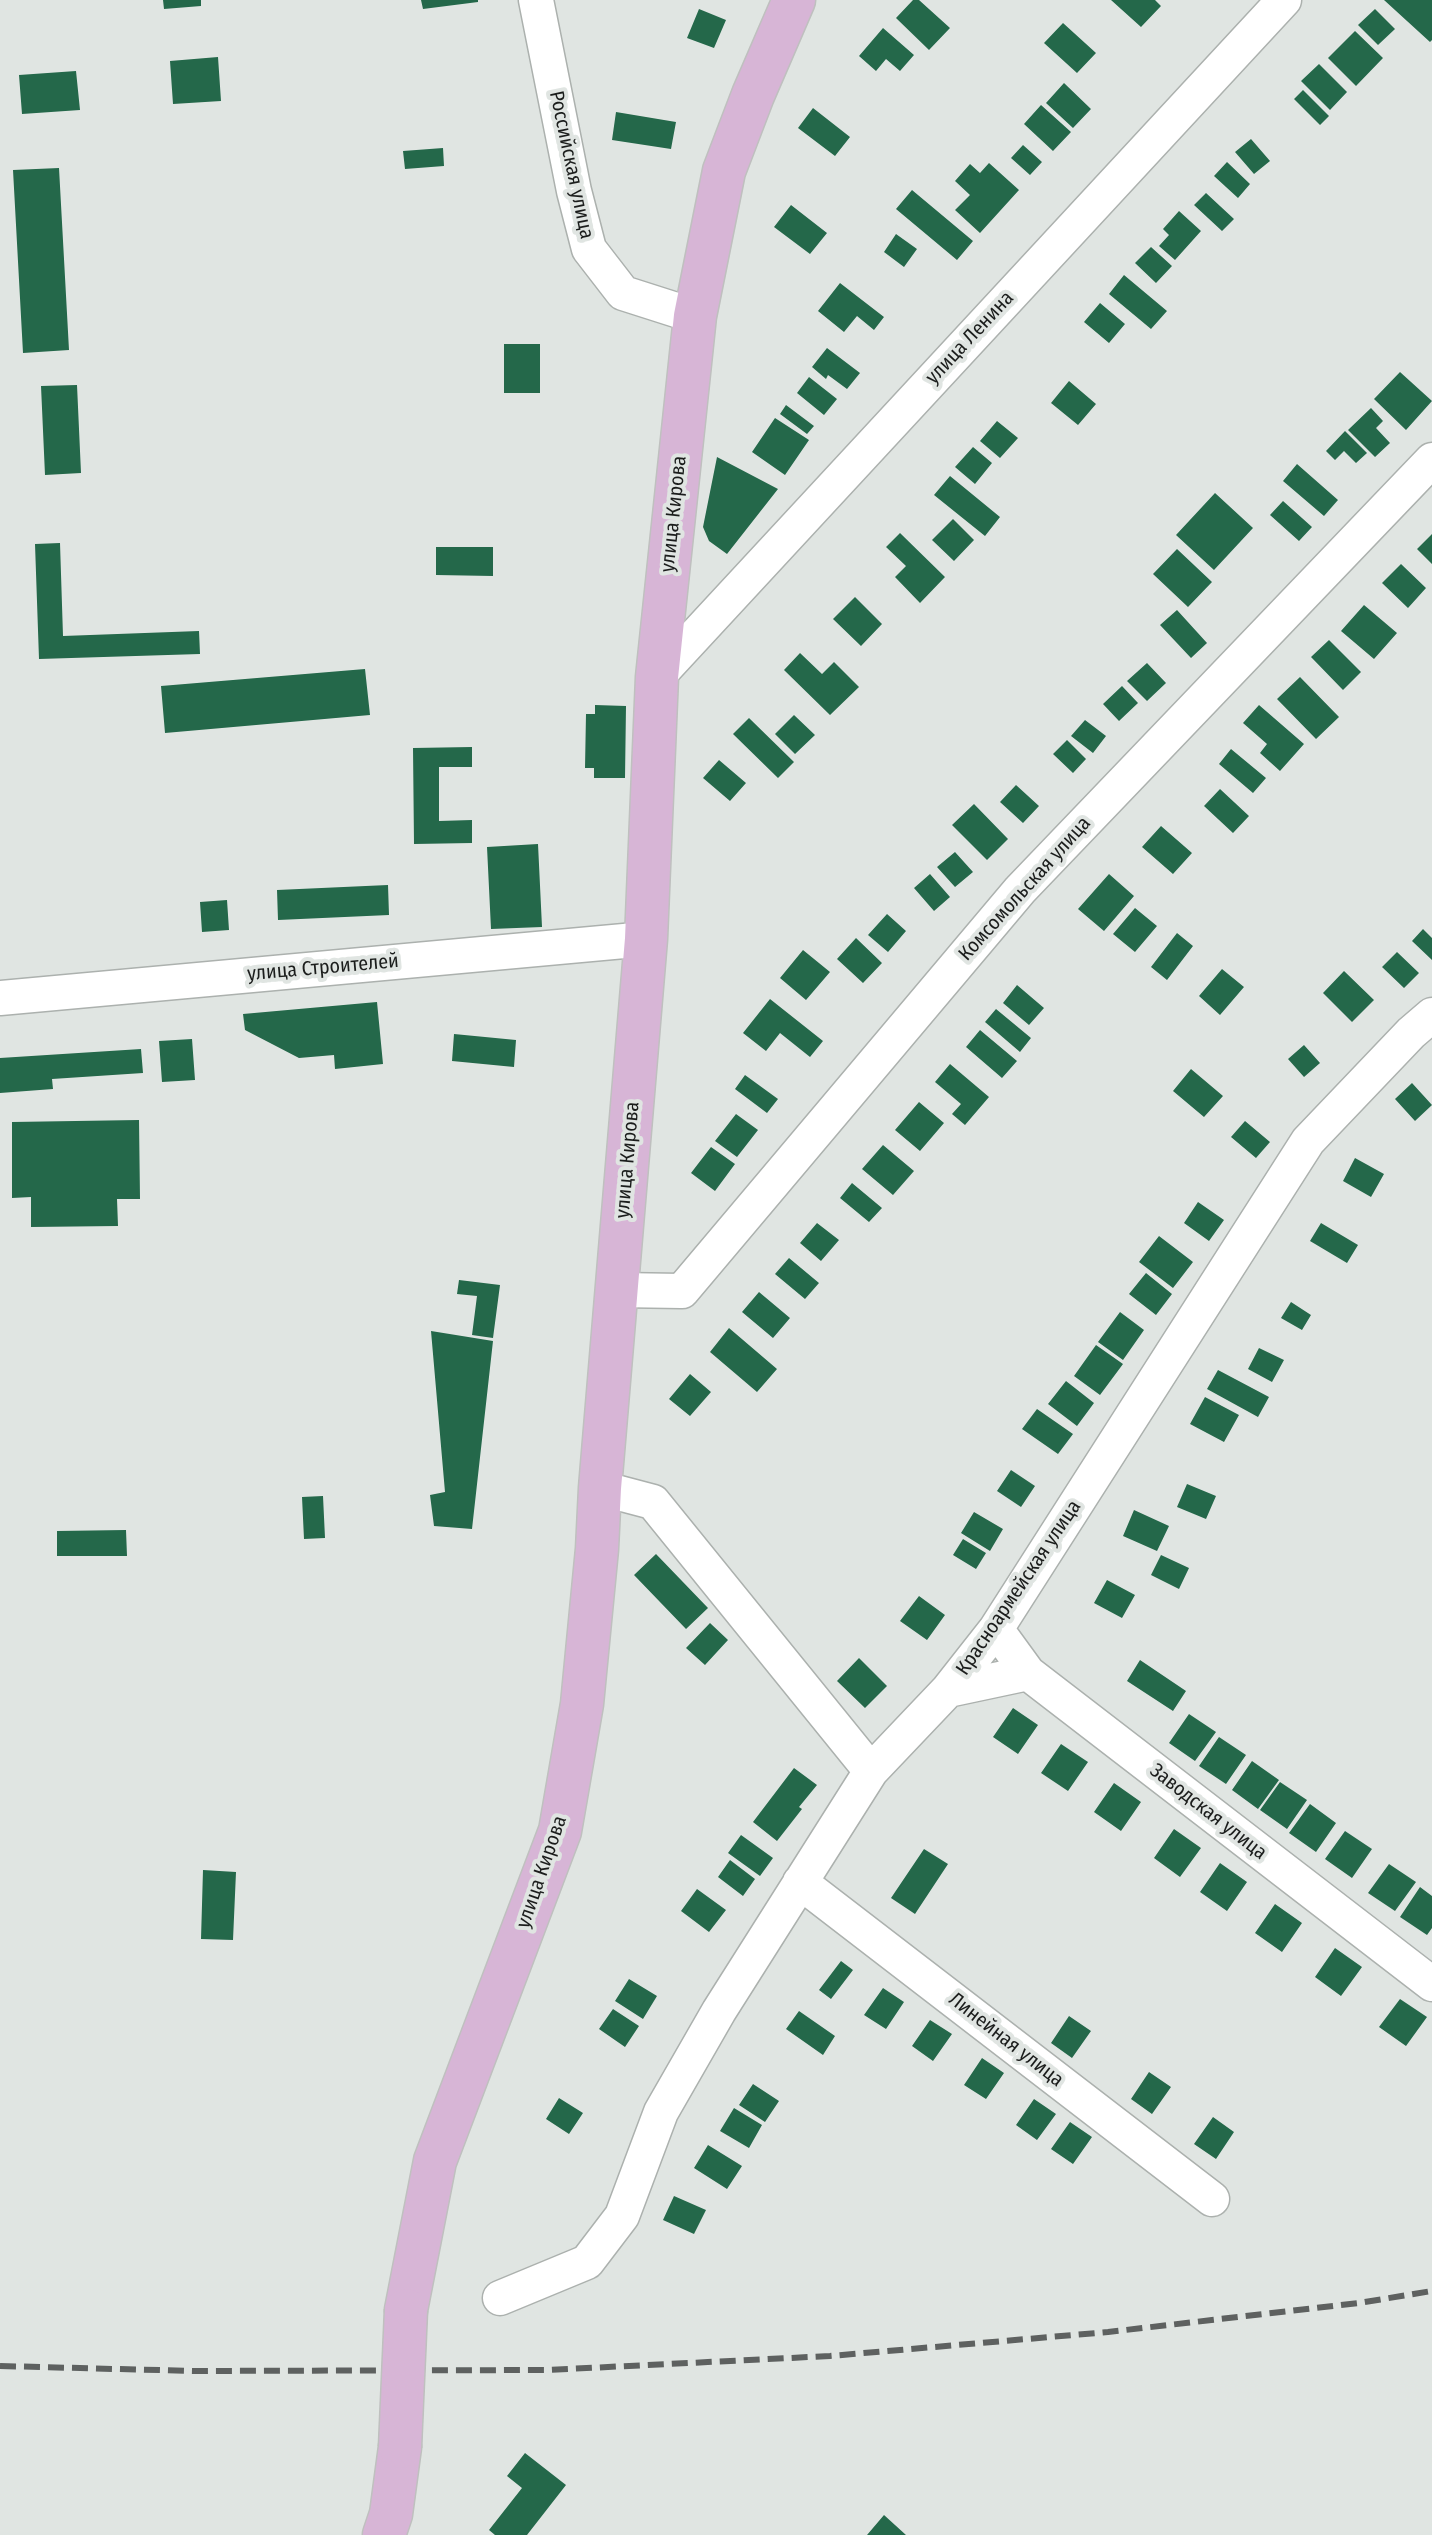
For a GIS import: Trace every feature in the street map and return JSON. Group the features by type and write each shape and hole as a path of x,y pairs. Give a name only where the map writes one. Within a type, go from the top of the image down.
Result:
{"main road":[{"name":"улица Кирова","path":"384,2535 391,2514 400,2447 406,2310 435,2161 560,1831 582,1704 646,939 657,677 695,316 724,171 794,0"}],"street":[{"name":"Российская улица","path":"536,0 574,191 589,249 623,293 695,316"},
{"name":"улица Ленина","path":"657,677 1284,0"},
{"name":"Комсомольская улица","path":"618,1290 682,1291 1020,890 1432,460"},
{"name":"улица Строителей","path":"0,998 646,939"},
{"name":"Красноармейская улица","path":"500,2298 587,2262 622,2216 661,2112 719,2011 871,1771 948,1690 996,1629 1308,1141 1432,1015"},
{"path":"600,1488 653,1502 871,1771"},
{"name":"Заводская улица","path":"996,1629 1028,1673 1432,1984"},
{"path":"948,1690 1028,1673"},
{"name":"Линейная улица","path":"800,1882 1212,2199"}],"building":[{"path":"163,0 201,0 201,6 164,9"},
{"path":"421,0 478,0 478,2 423,9"},
{"path":"913,0 919,0 950,28 929,50 896,18"},
{"path":"1111,0 1155,0 1161,6 1141,27"},
{"path":"1384,0 1432,0 1432,40 1430,42"},
{"path":"699,9 726,20 714,48 687,38"},
{"path":"1375,9 1395,29 1378,45 1358,25"},
{"path":"1063,23 1096,53 1077,73 1044,43"},
{"path":"883,28 914,55 900,71 886,59 876,71 859,56"},
{"path":"1355,31 1383,58 1356,86 1328,58"},
{"path":"218,57 221,101 173,104 170,61"},
{"path":"1319,64 1347,92 1330,110 1301,81"},
{"path":"76,71 80,110 22,114 19,75"},
{"path":"1064,83 1091,109 1073,128 1046,103"},
{"path":"1303,90 1329,116 1320,125 1294,99"},
{"path":"1041,105 1071,132 1053,151 1024,124"},
{"path":"813,108 850,137 835,156 798,128"},
{"path":"616,112 676,122 671,149 612,140"},
{"path":"1251,139 1270,161 1254,174 1235,152"},
{"path":"1023,145 1042,162 1030,175 1011,158"},
{"path":"443,148 444,166 405,169 403,151"},
{"path":"1227,162 1250,184 1238,198 1214,176"},
{"path":"989,163 1019,190 980,233 955,210 970,195 955,181 970,164 980,173"},
{"path":"59,168 69,350 23,353 13,170"},
{"path":"912,190 973,241 957,260 896,209"},
{"path":"1206,193 1234,219 1222,231 1194,205"},
{"path":"791,205 827,233 810,254 774,227"},
{"path":"1179,211 1201,231 1175,260 1159,246 1169,235 1163,229"},
{"path":"896,234 917,249 904,267 884,252"},
{"path":"1151,247 1172,266 1156,283 1135,263"},
{"path":"1124,275 1167,311 1151,329 1109,294"},
{"path":"840,283 884,317 874,330 857,316 844,332 818,311"},
{"path":"1100,303 1125,324 1109,343 1084,322"},
{"path":"504,344 540,344 540,393 504,393"},
{"path":"827,348 860,373 847,389 828,375 826,379 812,367"},
{"path":"1400,372 1432,401 1406,430 1374,399"},
{"path":"809,377 837,399 824,415 797,393"},
{"path":"1069,381 1096,404 1078,425 1051,403"},
{"path":"77,385 81,473 45,475 41,386"},
{"path":"786,405 814,426 807,434 780,414"},
{"path":"1371,408 1383,421 1376,428 1390,443 1375,457 1348,430"},
{"path":"775,418 809,440 785,475 752,452"},
{"path":"997,421 1018,438 1000,458 980,441"},
{"path":"1345,431 1367,453 1356,463 1344,451 1335,460 1326,451"},
{"path":"973,447 992,463 975,484 955,467"},
{"path":"717,457 778,489 727,554 709,541 703,527"},
{"path":"1297,464 1338,500 1324,516 1283,481"},
{"path":"950,476 1000,517 985,536 934,495"},
{"path":"1215,493 1253,528 1214,570 1176,535"},
{"path":"1283,501 1312,527 1299,541 1270,515"},
{"path":"953,519 974,540 954,561 932,540"},
{"path":"900,533 945,577 920,603 895,577 906,566 886,547"},
{"path":"1432,534 1432,564 1417,549"},
{"path":"60,543 63,636 199,631 200,654 39,659 35,544"},
{"path":"436,547 493,547 493,576 436,575"},
{"path":"1177,549 1212,582 1188,607 1153,574"},
{"path":"1401,564 1426,588 1408,608 1382,583"},
{"path":"855,597 882,624 861,646 833,619"},
{"path":"1364,605 1397,633 1374,659 1341,631"},
{"path":"1177,610 1207,643 1191,658 1160,625"},
{"path":"1329,640 1361,672 1343,690 1311,657"},
{"path":"800,653 822,674 834,662 859,687 830,715 784,670"},
{"path":"1147,663 1166,683 1147,701 1127,681"},
{"path":"365,669 370,715 165,733 161,686"},
{"path":"1300,677 1339,717 1316,739 1277,699"},
{"path":"1122,686 1138,703 1119,721 1103,704"},
{"path":"595,705 626,706 625,778 594,778 594,768 585,768 586,714 595,714"},
{"path":"1259,705 1304,744 1280,771 1260,753 1267,744 1243,723"},
{"path":"794,715 815,735 795,754 775,734"},
{"path":"749,718 794,762 778,778 733,734"},
{"path":"1085,720 1106,736 1093,753 1071,736"},
{"path":"1067,740 1086,759 1073,773 1053,754"},
{"path":"472,747 472,767 439,767 439,821 472,820 472,843 414,844 413,748"},
{"path":"1231,749 1266,778 1253,793 1219,764"},
{"path":"719,760 746,783 730,801 703,778"},
{"path":"1016,785 1039,806 1023,823 1000,802"},
{"path":"1220,789 1249,816 1233,833 1204,806"},
{"path":"974,804 1008,839 987,860 952,825"},
{"path":"1161,826 1192,853 1173,874 1142,847"},
{"path":"538,844 542,927 491,929 487,847"},
{"path":"955,852 973,872 955,887 937,867"},
{"path":"930,874 950,897 934,911 914,888"},
{"path":"1109,874 1134,896 1104,931 1078,909"},
{"path":"388,885 389,915 278,920 277,890"},
{"path":"227,900 229,930 202,932 200,902"},
{"path":"1135,908 1157,926 1135,952 1113,934"},
{"path":"887,914 906,931 888,952 868,935"},
{"path":"1423,929 1432,938 1432,960 1412,941"},
{"path":"1177,933 1193,946 1167,980 1151,967"},
{"path":"856,938 882,963 863,983 837,959"},
{"path":"803,950 830,972 806,1000 780,978"},
{"path":"1397,952 1419,973 1404,988 1382,967"},
{"path":"1222,969 1244,987 1220,1015 1199,996"},
{"path":"1344,971 1374,1000 1352,1022 1323,993"},
{"path":"1017,985 1044,1008 1029,1025 1003,1003"},
{"path":"770,999 823,1041 810,1057 780,1033 766,1051 743,1033"},
{"path":"377,1002 383,1064 335,1069 334,1055 299,1058 245,1030 243,1014"},
{"path":"996,1009 1031,1038 1020,1052 985,1022"},
{"path":"980,1030 1017,1061 1002,1078 966,1047"},
{"path":"454,1034 516,1040 514,1067 452,1061"},
{"path":"192,1039 195,1080 162,1082 159,1041"},
{"path":"1304,1045 1320,1063 1304,1077 1288,1059"},
{"path":"141,1049 143,1073 52,1079 53,1089 0,1093 0,1058"},
{"path":"950,1064 989,1097 965,1125 952,1114 961,1104 935,1082"},
{"path":"1191,1069 1223,1096 1204,1117 1173,1091"},
{"path":"745,1075 778,1099 767,1113 735,1089"},
{"path":"1412,1083 1432,1105 1415,1121 1395,1099"},
{"path":"919,1102 944,1123 920,1151 895,1130"},
{"path":"736,1114 758,1130 737,1157 715,1141"},
{"path":"139,1120 140,1199 117,1199 118,1226 31,1227 31,1197 12,1198 12,1122"},
{"path":"1245,1121 1270,1142 1256,1158 1231,1137"},
{"path":"883,1145 914,1171 893,1195 862,1169"},
{"path":"711,1147 735,1164 715,1191 691,1173"},
{"path":"1355,1158 1384,1174 1371,1197 1343,1181"},
{"path":"852,1183 882,1208 869,1222 840,1198"},
{"path":"1198,1202 1224,1220 1209,1241 1184,1223"},
{"path":"817,1223 839,1240 821,1261 800,1243"},
{"path":"1321,1223 1358,1245 1347,1263 1310,1241"},
{"path":"1159,1236 1193,1262 1173,1288 1139,1262"},
{"path":"789,1258 819,1283 805,1299 775,1274"},
{"path":"1146,1273 1172,1294 1156,1315 1129,1294"},
{"path":"459,1280 500,1285 493,1338 472,1335 477,1296 457,1294"},
{"path":"759,1292 790,1318 773,1338 742,1312"},
{"path":"1291,1302 1311,1315 1302,1330 1281,1318"},
{"path":"1120,1312 1144,1330 1123,1360 1098,1342"},
{"path":"729,1328 777,1369 757,1392 710,1352"},
{"path":"431,1331 493,1341 472,1529 434,1526 430,1495 445,1492"},
{"path":"1096,1345 1123,1364 1100,1395 1074,1376"},
{"path":"1259,1348 1284,1360 1272,1382 1248,1369"},
{"path":"1218,1370 1269,1397 1258,1417 1207,1389"},
{"path":"690,1374 711,1392 690,1416 669,1399"},
{"path":"1066,1381 1094,1403 1077,1426 1048,1404"},
{"path":"1205,1397 1239,1415 1224,1442 1190,1424"},
{"path":"1037,1409 1073,1434 1058,1454 1022,1429"},
{"path":"1011,1470 1035,1486 1021,1507 997,1491"},
{"path":"1187,1484 1216,1496 1206,1519 1177,1507"},
{"path":"323,1496 325,1538 304,1539 302,1497"},
{"path":"1134,1510 1169,1526 1157,1551 1123,1536"},
{"path":"974,1512 1003,1529 990,1551 961,1533"},
{"path":"126,1530 127,1556 57,1556 57,1531"},
{"path":"963,1539 986,1553 976,1569 953,1555"},
{"path":"656,1554 708,1608 686,1629 634,1575"},
{"path":"1161,1555 1189,1568 1179,1589 1151,1575"},
{"path":"1107,1580 1135,1595 1122,1618 1094,1603"},
{"path":"919,1596 945,1615 927,1640 900,1621"},
{"path":"710,1623 728,1640 705,1665 686,1648"},
{"path":"859,1658 887,1686 865,1708 837,1681"},
{"path":"1140,1660 1186,1691 1173,1711 1127,1681"},
{"path":"1013,1708 1038,1725 1018,1754 993,1737"},
{"path":"1189,1714 1216,1732 1195,1761 1169,1743"},
{"path":"1219,1737 1246,1755 1226,1784 1199,1766"},
{"path":"1061,1744 1088,1762 1068,1791 1041,1773"},
{"path":"1252,1761 1279,1780 1258,1809 1232,1790"},
{"path":"794,1768 817,1785 777,1841 753,1822"},
{"path":"1280,1782 1307,1800 1287,1829 1260,1810"},
{"path":"1114,1783 1141,1802 1121,1831 1094,1812"},
{"path":"1310,1804 1336,1823 1316,1852 1289,1833"},
{"path":"1174,1829 1201,1848 1180,1877 1154,1858"},
{"path":"1345,1831 1372,1849 1352,1878 1325,1859"},
{"path":"741,1835 773,1858 760,1876 728,1853"},
{"path":"924,1849 948,1864 915,1914 891,1898"},
{"path":"730,1860 755,1879 743,1896 718,1877"},
{"path":"1220,1863 1247,1882 1227,1911 1200,1892"},
{"path":"1389,1864 1416,1882 1395,1911 1368,1893"},
{"path":"203,1870 236,1872 233,1940 201,1939"},
{"path":"1420,1887 1432,1896 1432,1928 1427,1935 1400,1917"},
{"path":"697,1889 726,1910 709,1932 681,1911"},
{"path":"1275,1904 1302,1923 1282,1952 1255,1933"},
{"path":"1335,1948 1362,1967 1341,1996 1315,1977"},
{"path":"841,1961 853,1970 831,1999 819,1990"},
{"path":"629,1979 657,1996 643,2019 615,2001"},
{"path":"883,1988 904,2002 886,2029 864,2015"},
{"path":"1400,1999 1427,2017 1406,2046 1379,2027"},
{"path":"613,2009 639,2026 625,2047 599,2029"},
{"path":"799,2011 835,2036 823,2055 786,2029"},
{"path":"1069,2016 1091,2031 1072,2058 1051,2043"},
{"path":"930,2020 952,2034 933,2061 912,2046"},
{"path":"982,2058 1004,2073 986,2099 964,2085"},
{"path":"1149,2072 1171,2087 1152,2114 1131,2099"},
{"path":"753,2084 779,2101 765,2122 739,2105"},
{"path":"559,2098 583,2113 569,2134 546,2119"},
{"path":"1034,2099 1056,2114 1037,2140 1016,2125"},
{"path":"734,2108 762,2125 749,2148 720,2131"},
{"path":"1213,2117 1234,2132 1216,2159 1194,2144"},
{"path":"1070,2122 1092,2137 1073,2164 1051,2149"},
{"path":"708,2145 742,2166 727,2189 694,2168"},
{"path":"674,2196 706,2210 694,2234 663,2220"},
{"path":"525,2453 566,2485 527,2535 495,2535 489,2530 522,2488 507,2476"},
{"path":"884,2515 906,2535 867,2535"}],"railway":[{"path":"0,2366 194,2371 547,2370 830,2356 1108,2332 1359,2303 1432,2291"}]}
